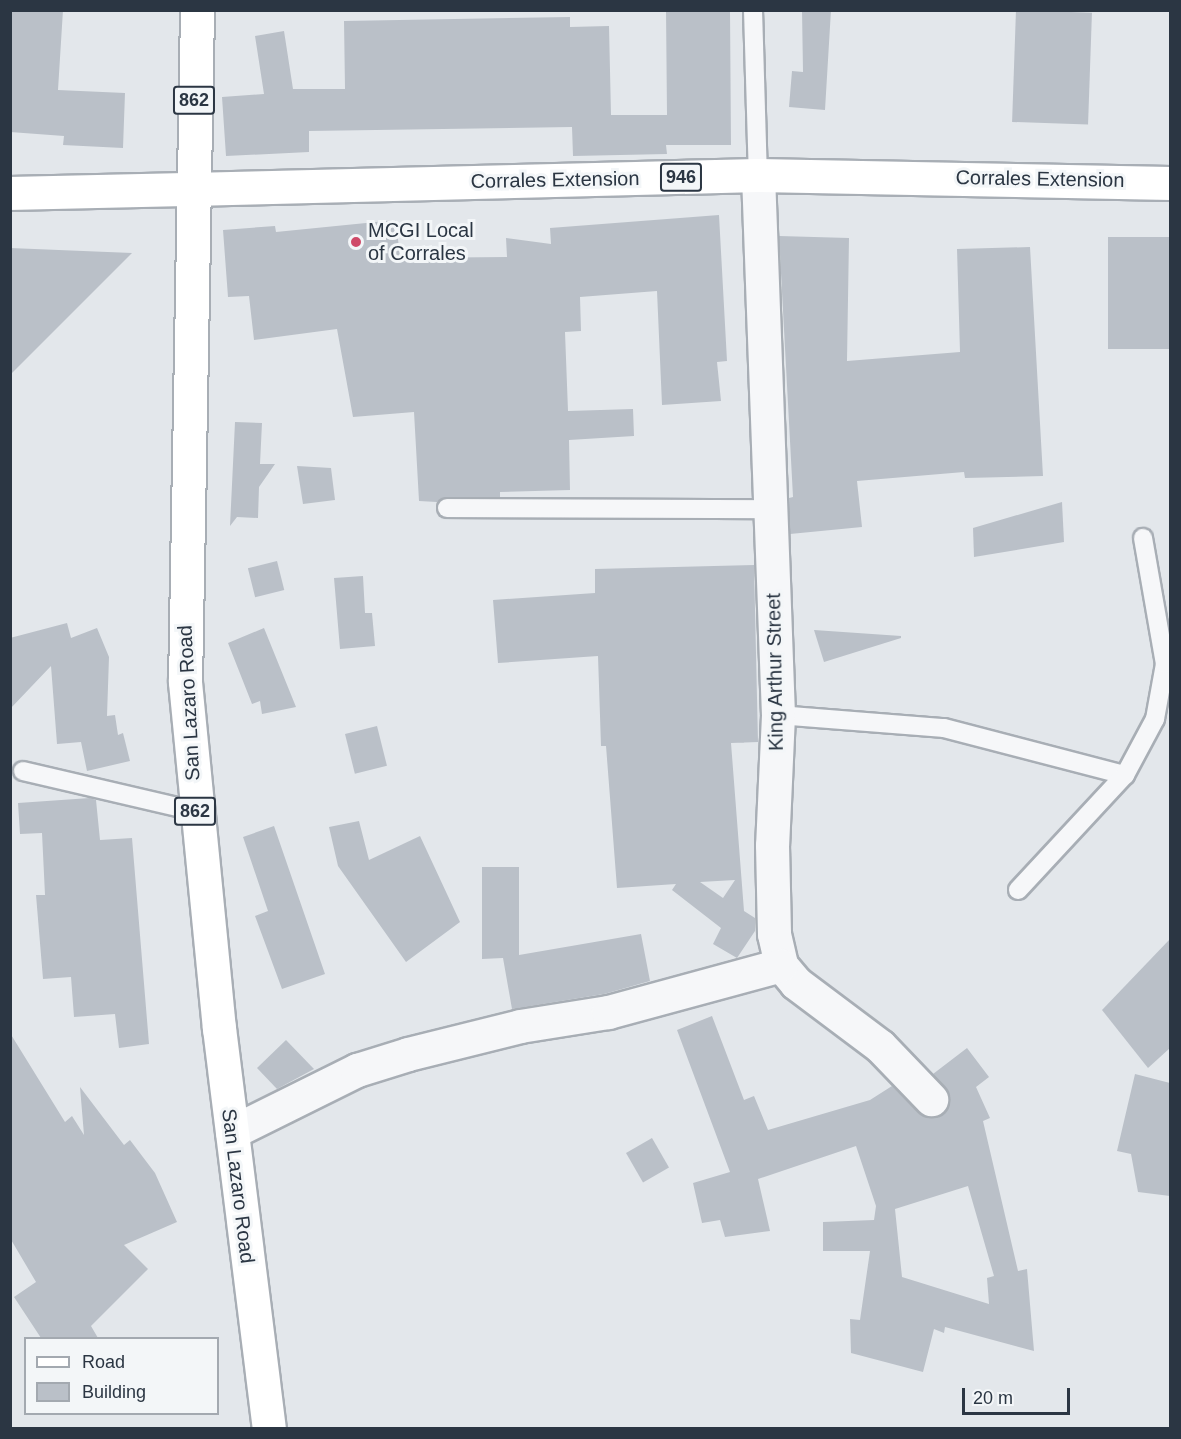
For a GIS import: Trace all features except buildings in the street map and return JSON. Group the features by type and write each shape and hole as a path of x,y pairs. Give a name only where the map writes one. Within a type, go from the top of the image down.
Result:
{"main road":[{"name":"862","path":"190,189 197,10"},
{"name":"Corrales Extension","path":"10,193 758,175 1170,183"},
{"name":"San Lazaro Road","path":"190,189 184,682 195,811 269,1428"}],"street":[{"name":"King Arthur Street","path":"758,175 778,715 772,845 774,934 781,965"},
{"path":"232,1132 357,1070 408,1054 520,1026 608,1012 781,965 825,1006 880,1046 931,1099"}],"lane":[{"path":"753,10 758,175"},
{"path":"447,508 772,509"},
{"path":"1018,890 1125,775 1155,719 1165,664 1143,538"},
{"path":"778,715 944,728 1125,775"},
{"path":"23,771 195,811"}],"place":[{"name":"MCGI Local of Corrales","path":"356,242"}]}
